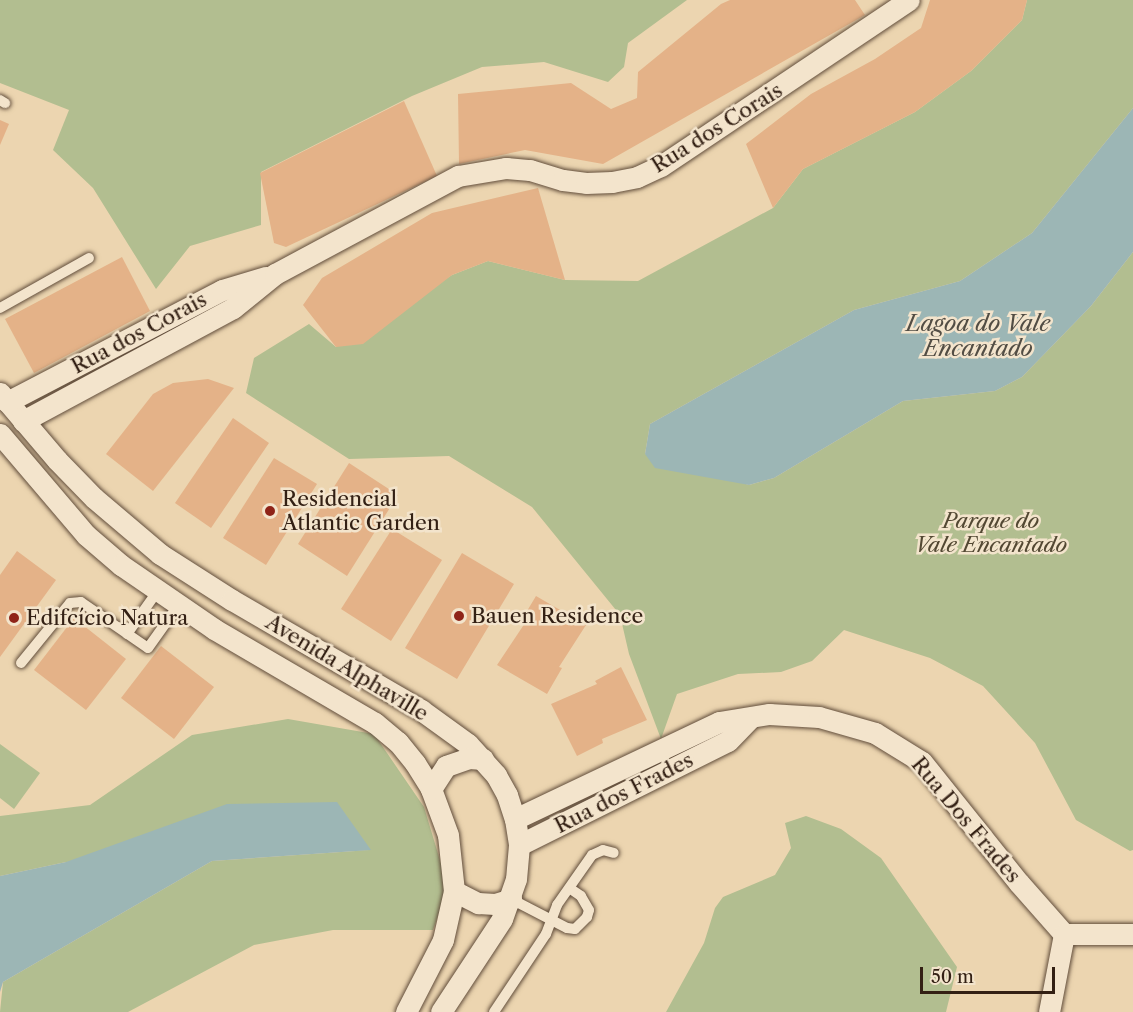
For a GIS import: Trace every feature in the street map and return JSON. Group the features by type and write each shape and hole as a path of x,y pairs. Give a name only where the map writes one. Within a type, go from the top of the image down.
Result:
{"street":[{"name":"Rua dos Corais","path":"23,421 233,308 275,274 458,176 506,168 530,170 586,183 612,182 637,177 684,152 909,0"},
{"name":"Rua dos Corais","path":"4,398 222,290 275,274"},
{"path":"170,317 181,336"},
{"name":"Avenida Alphaville","path":"4,398 94,498 123,525 160,554 232,600 421,710 447,728 483,759 507,795 515,819 519,845 516,879 511,899 489,941 441,1012"},
{"name":"Avenida Alphaville","path":"0,434 86,535 157,592 375,723 398,742 416,763 431,789 448,835 454,891 443,940 406,1012"},
{"name":"Rua Dos Frades","path":"723,732 750,718 769,714 819,717 865,729 900,746 922,762 941,783 1019,883 1064,934"},
{"name":"Rua dos Frades","path":"515,819 668,747 723,732"},
{"name":"Rua dos Frades","path":"519,845 676,766 723,732"},
{"path":"668,747 676,766"},
{"path":"431,789 446,766 468,758 483,759"},
{"path":"454,891 478,903 495,904 511,899"},
{"path":"1049,1012 1064,934 1133,934"}],"lane":[{"path":"0,308 89,258"},
{"path":"127,634 157,592"},
{"path":"21,663 70,603 81,602 148,648 178,606"},
{"path":"494,1012 546,934 557,906 597,851 614,854"},
{"path":"511,899 567,928 574,928 586,917 589,910 586,903 569,888"}],"green space":[{"path":"0,0 687,0 628,43 624,67 608,82 544,62 482,67 412,96 261,172 261,225 190,246 156,289 93,188 53,150 69,110 0,83"},
{"name":"Parque do Vale Encantado","path":"1027,0 1133,0 1133,108 1032,233 960,281 854,310 650,424 645,454 749,485 774,478 903,401 995,391 1022,377 1091,306 1133,252 1133,850 1130,851 1076,820 1035,743 983,686 930,658 844,630 812,661 781,672 738,674 677,694 661,739 629,654 620,615 532,507 449,456 349,459 246,393 254,358 309,324 336,347 452,275 488,261 565,280 638,281 773,208 803,169 915,112 971,71 1022,20"},
{"path":"288,719 374,734 424,807 448,887 433,930 333,930 254,945 128,1012 0,1012 3,982 212,861 370,850 66,862 0,876 0,816 90,805 192,735"},
{"path":"0,744 40,773 14,809 0,798"},
{"path":"806,816 841,829 881,858 957,967 946,1012 666,1012 704,943 715,908 723,897 775,875 791,848 785,823"}],"water":[{"name":"Lagoa do Vale Encantado","path":"1133,108 1133,252 1091,306 1022,377 995,391 903,401 774,478 749,485 655,468 645,454 650,424 854,310 960,281 1032,233"},
{"path":"337,802 371,850 212,861 3,982 0,992 0,876 66,862 227,804"}],"building":[{"path":"730,0 855,0 865,15 603,164 525,150 459,164 458,94 571,83 611,109 637,98 638,72 721,4"},
{"path":"930,0 1027,0 1022,20 971,71 915,112 803,169 773,208 746,144 811,94 875,59 921,28"},
{"path":"404,101 437,176 286,247 274,243 260,173"},
{"path":"0,120 9,124 0,145"},
{"path":"538,188 565,280 488,261 452,275 363,344 336,347 303,305 322,278 432,213"},
{"path":"122,257 150,311 34,373 5,319"},
{"path":"208,379 234,388 153,491 106,454 153,394 173,383"},
{"path":"233,418 269,443 211,528 175,503"},
{"name":"Residencial Atlantic Garden","path":"274,458 317,484 266,565 223,538"},
{"path":"349,463 398,495 347,576 298,544"},
{"path":"392,529 442,560 391,641 341,609"},
{"name":"Edifcício Natura","path":"17,551 56,580 0,657 0,575"},
{"name":"Bauen Residence","path":"462,553 514,584 457,679 405,648"},
{"path":"536,596 586,625 559,667 562,668 547,694 497,665 525,623 521,621"},
{"path":"74,618 126,659 86,710 34,670"},
{"path":"161,646 214,687 174,739 121,698"},
{"path":"621,667 647,720 602,739 603,743 577,756 551,704 597,684 595,681"}],"place":[{"name":"Residencial Atlantic Garden","path":"270,511"},
{"name":"Bauen Residence","path":"459,616"},
{"name":"Edifcício Natura","path":"14,618"}]}
